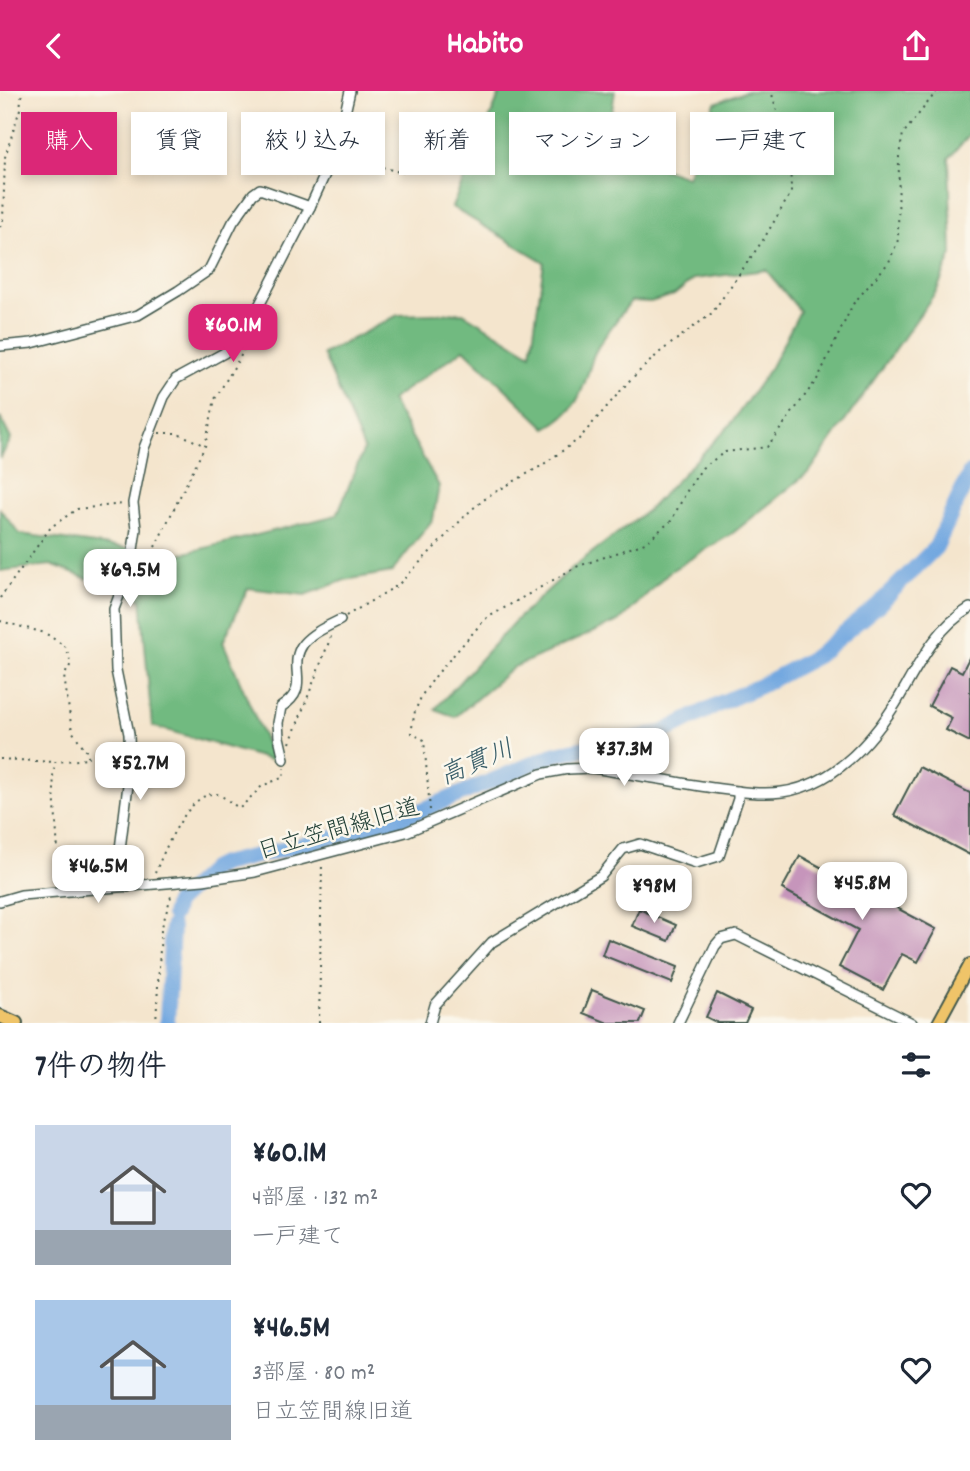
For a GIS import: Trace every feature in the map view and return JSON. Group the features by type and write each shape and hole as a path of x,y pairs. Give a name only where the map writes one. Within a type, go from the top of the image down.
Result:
{"highway":[{"path":"0,1016 16,1023"}],"main road":[{"path":"938,1023 970,964"}],"street":[{"path":"345,112 351,91"},
{"path":"128,887 120,849 130,769 130,734 116,670 114,609 131,564 136,529 133,503 144,448 163,397 176,379 223,353 246,331 324,175"},
{"path":"0,346 32,343 138,314 178,291 209,271 233,222 253,194 260,189 310,207"},
{"name":"日立笠間線旧道","path":"0,901 21,895 203,880 255,872 405,832 541,774 568,769 592,768 738,791 782,792 812,783 845,765 867,743 894,706 936,636 954,618 970,608"},
{"path":"284,758 278,723 281,707 293,700 298,691 297,658 304,643 340,620"},
{"path":"430,1023 435,1005 492,942 601,876 623,849 640,844 696,863 719,856 738,791"},
{"path":"678,1023 715,947 721,939 736,935 912,1023"}],"path":[{"path":"0,227 3,220 5,157 20,109 22,91"},
{"path":"150,884 165,848 184,814 208,795 219,794 240,808 262,786 284,777 284,758 330,637 340,620 398,585 471,510 490,495 541,466 579,439 630,380 660,352 712,313 763,240 790,193 790,154 771,91"},
{"path":"430,811 424,740 411,733 415,711 422,695 485,619 576,567 645,543 671,521 702,468 725,452 767,447 818,378 853,304 889,262 898,240 899,156 903,134 937,91"},
{"path":"155,547 205,446 215,399 243,352 246,331"},
{"path":"151,432 178,433 205,446"},
{"path":"0,598 51,527 77,509 133,503"},
{"path":"0,621 45,633 66,647 71,664 64,676 72,731 88,753 88,759 55,762 0,759"},
{"path":"55,762 53,774 60,893"},
{"path":"319,1023 323,854"},
{"path":"156,1023 161,930 175,882"}],"green space":[{"path":"501,91 615,91 612,112 509,112 509,175 676,173 687,177 690,169 690,175 834,175 834,112 712,112 715,103 747,91 970,91 970,134 949,158 952,254 937,290 810,471 733,533 669,572 621,620 514,667 455,717 435,709 515,621 573,567 648,510 730,425 771,367 800,311 766,270 694,279 674,295 650,302 631,301 596,351 573,407 546,428 464,349 391,400 439,486 433,519 392,572 345,580 305,595 248,588 223,642 274,761 152,726 141,599 51,565 0,571 0,509 20,534 177,555 337,515 364,449 323,354 398,315 463,313 531,354 544,262 452,207 466,175 495,175 495,112 492,112"},
{"path":"0,417 11,439 0,459"}],"building":[{"path":"970,656 970,742 946,730 952,718 929,706 950,666 962,672"},
{"path":"919,767 970,793 970,855 894,815"},
{"path":"800,856 936,929 918,962 902,954 883,990 839,967 858,930 782,889"},
{"path":"639,909 676,925 669,941 632,926"},
{"path":"608,939 678,967 672,983 602,955"},
{"path":"592,990 645,1011 640,1023 608,1023 583,1013"},
{"path":"717,993 751,1010 745,1023 718,1023 706,1017"}],"waterway":[{"name":"高貫川","path":"173,915 176,903 212,869 222,864 389,824 556,754 664,732 815,657 878,605 936,547 970,473"},
{"name":"高貫川","path":"167,1023 172,927"}]}
